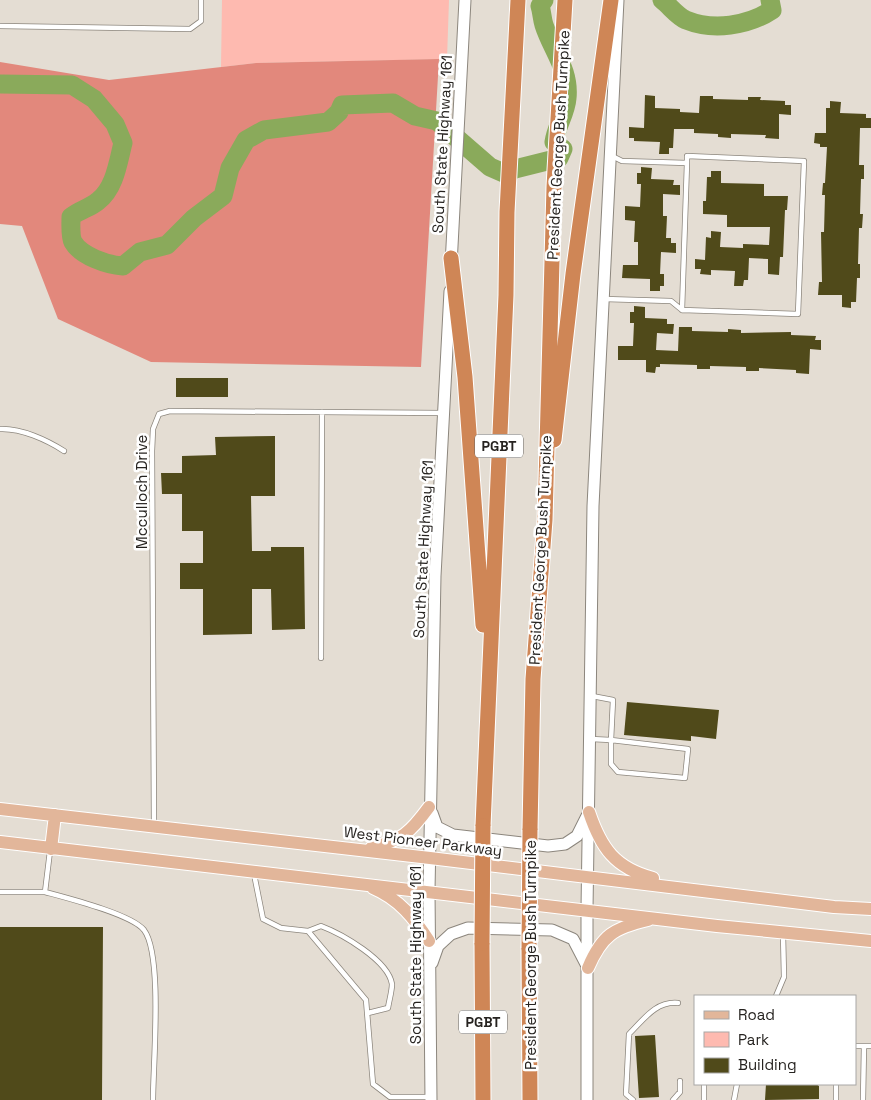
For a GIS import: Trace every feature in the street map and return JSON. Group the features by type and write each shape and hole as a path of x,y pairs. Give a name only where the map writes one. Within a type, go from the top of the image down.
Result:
{"highway":[{"name":"PGBT","path":"483,1100 483,826 506,295 507,212 518,0"},
{"name":"President George Bush Turnpike","path":"530,1100 528,948 533,679 545,520 554,187 565,0"},
{"path":"545,520 588,168 611,0"},
{"path":"451,258 465,377 480,597 488,679"}],"main road":[{"name":"South State Highway 161","path":"431,1098 429,807 434,576 465,0"},
{"path":"587,1100 587,909 593,506 618,0"},
{"path":"429,807 438,827 453,834 548,846 565,844 577,836 589,812"},
{"path":"363,850 390,844 404,837 414,828 429,807"},
{"name":"West Pioneer Parkway","path":"0,809 363,850 834,907 871,909"},
{"path":"589,812 597,837 618,862 640,875 682,888"},
{"path":"51,849 55,815"},
{"path":"0,842 783,933 871,941"},
{"path":"364,884 382,892 408,911 429,941"},
{"path":"588,968 596,949 615,930 658,918"},
{"path":"430,968 438,946 451,934 468,928 552,930 573,939 588,968"},
{"path":"843,939 871,935"}],"lane":[{"path":"0,26 190,28 201,21 201,0"},
{"path":"611,155 622,161 687,163"},
{"path":"602,298 670,301 682,310 798,314 804,212 804,161 687,156 682,310"},
{"name":"Mcculloch Drive","path":"154,826 153,429 159,414 170,411 444,413"},
{"path":"322,412 322,658"},
{"path":"0,428 10,428 52,443 64,451"},
{"path":"590,696 613,700 611,740 611,764 618,772 685,778 688,749 611,740 590,739"},
{"path":"45,892 51,849"},
{"path":"254,872 263,919 281,928 308,931 321,926 339,933 383,965 392,984 388,1008 368,1013"},
{"path":"0,892 45,892 89,904 120,916 143,930 152,947 155,972 153,1100"},
{"path":"308,931 366,1000 373,1084 390,1097 431,1098"},
{"path":"776,995 784,977 783,933"},
{"path":"632,1100 626,1094 629,1034 658,1005 667,1002 678,1003"},
{"path":"856,1046 871,1046"},
{"path":"864,1046 864,1100"},
{"path":"673,1100 680,1092 680,1081"},
{"path":"704,1085 704,1100"},
{"path":"734,1100 737,1085"},
{"path":"836,1085 836,1100"}],"green space":[{"path":"222,0 449,0 447,59 256,63 221,67"}],"shaded area":[{"path":"439,59 421,367 151,362 58,319 22,226 0,224 0,62 109,80 256,63"}],"building":[{"path":"645,95 655,96 655,108 680,109 680,112 699,113 700,96 713,96 713,99 748,100 748,97 761,97 760,100 785,101 785,105 791,105 791,115 779,114 779,139 765,138 766,135 731,134 731,138 718,137 718,134 694,133 694,129 674,129 673,148 669,148 669,154 659,154 660,142 634,141 634,138 629,138 629,127 644,128"},
{"path":"830,101 841,102 840,113 866,114 866,118 871,118 871,128 860,128 859,165 864,165 864,179 861,179 860,214 863,214 862,228 859,228 858,264 860,264 860,278 857,278 856,302 851,302 851,308 842,307 842,295 818,295 819,282 822,282 821,232 824,232 825,195 822,195 823,183 825,183 827,147 820,147 820,144 814,143 815,133 826,133 826,108 830,108"},
{"path":"641,167 652,168 651,179 674,180 673,185 680,185 680,195 663,194 663,216 667,216 666,238 671,238 671,243 676,243 676,253 661,252 660,274 664,274 664,286 660,286 660,291 650,291 650,279 622,278 623,265 638,265 638,242 634,242 635,221 625,220 625,206 640,207 641,184 637,184 637,173 641,173"},
{"path":"711,171 721,171 721,183 764,184 764,196 788,196 787,210 785,210 783,257 780,257 779,275 768,274 768,259 749,258 748,280 744,280 743,286 734,286 735,271 711,270 711,275 700,274 701,269 695,269 695,259 705,260 706,237 711,238 711,231 721,232 720,247 743,248 743,244 769,245 770,227 727,227 727,215 703,214 703,201 706,201 707,177 711,177"},
{"path":"634,306 645,307 645,318 667,319 667,324 674,324 673,334 657,333 656,350 678,351 679,327 692,327 692,331 728,332 728,329 741,330 741,333 791,332 791,335 816,336 815,340 821,340 821,350 810,349 809,374 796,373 796,370 759,368 759,371 746,371 746,367 710,366 710,369 697,369 697,365 660,364 660,367 656,367 655,373 646,372 646,360 618,360 618,346 633,346 634,323 630,323 630,312 634,312"},
{"path":"176,378 228,378 228,397 176,397"},
{"path":"275,436 275,496 251,496 252,551 271,551 271,547 304,547 305,629 272,630 271,589 252,589 252,634 203,635 203,589 180,589 180,563 203,563 203,531 182,531 182,494 162,494 161,473 182,473 182,456 216,455 215,437"},
{"path":"627,702 719,710 716,739 691,736 691,741 624,735"},
{"path":"0,927 103,927 102,1100 0,1100"},
{"path":"655,1035 659,1097 639,1098 635,1036"},
{"path":"766,1085 819,1086 819,1099 765,1100"}],"waterway":[{"path":"0,84 72,85 94,99 115,124 123,143 112,182 104,196 71,217 71,233 73,242 82,252 102,262 123,266 140,252 167,245 194,218 223,196 230,168 246,140 264,130 328,122 339,112 342,105 393,103 415,116 437,121 490,167 506,174 515,169 559,158 563,149 554,142 566,104 567,88 560,60 543,23 540,6 544,0"},
{"path":"662,0 686,20 719,26 741,23 763,15 772,10 770,0"}]}
